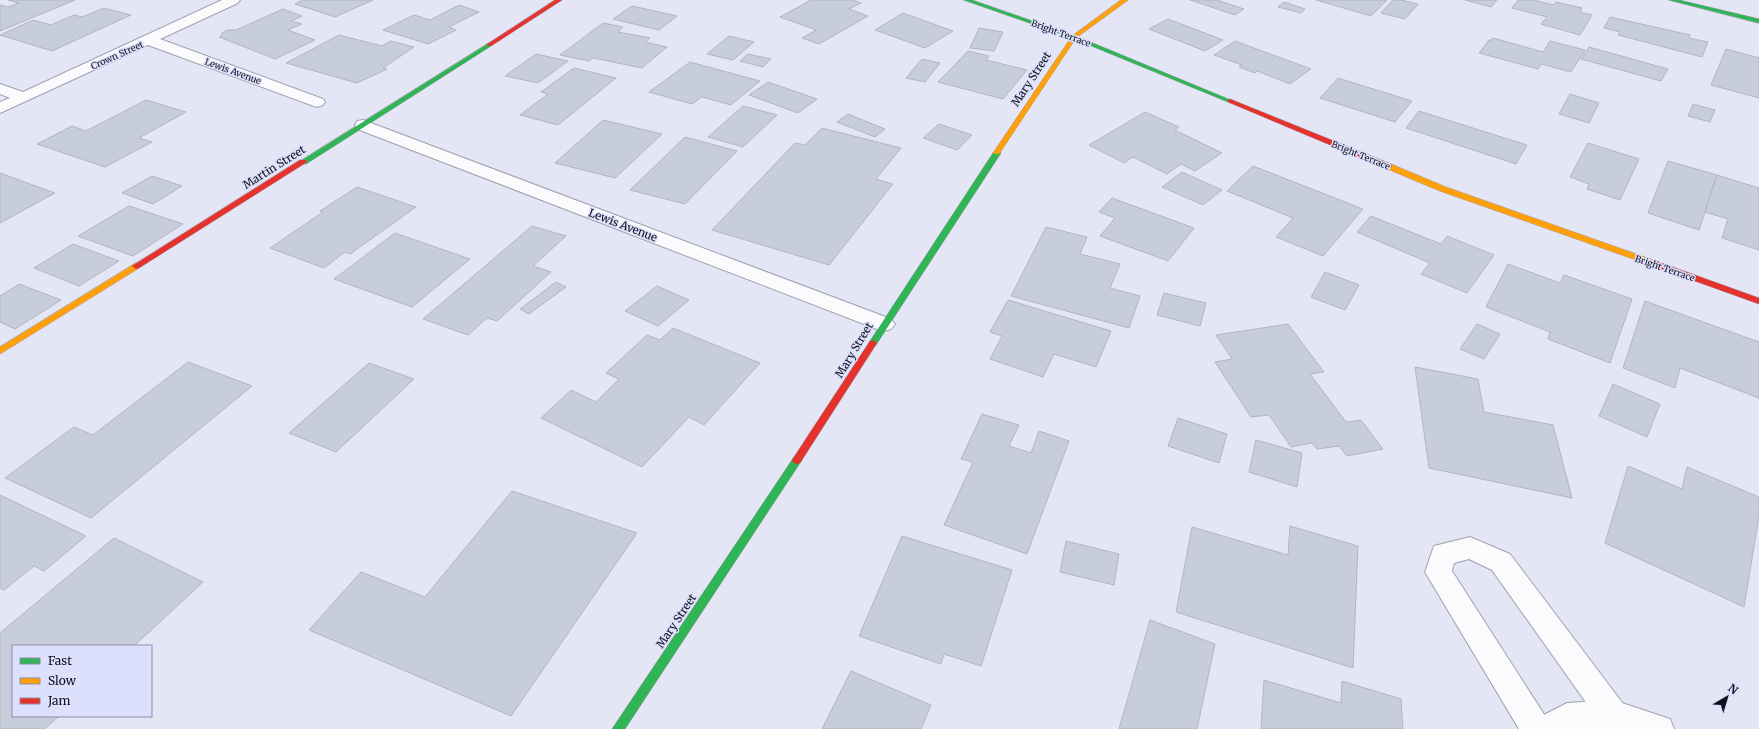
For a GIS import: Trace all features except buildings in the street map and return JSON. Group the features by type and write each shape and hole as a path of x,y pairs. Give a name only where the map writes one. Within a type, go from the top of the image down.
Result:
{"street":[{"name":"Crown Street","path":"0,108 150,40 233,0"},
{"name":"Martin Street","path":"0,351 363,126 559,0"},
{"name":"Bright Terrace","path":"967,0 1074,37 1443,189 1759,301"},
{"name":"Mary Street","path":"618,729 863,361 884,324 1074,37 1125,0"},
{"path":"1672,0 1759,21"},
{"name":"Lewis Avenue","path":"150,40 317,102"},
{"path":"0,89 23,97"},
{"name":"Lewis Avenue","path":"363,126 884,324"},
{"path":"1536,729 1438,572 1443,554 1470,548 1501,562 1612,715"},
{"path":"1547,729 1567,718 1612,715 1659,729"}],"traffic: fast":[{"path":"967,0 1074,37 1230,101"},
{"path":"1672,0 1759,21"},
{"path":"303,162 489,45"},
{"path":"873,343 997,153"},
{"path":"618,729 797,460"}],"traffic: slow":[{"path":"997,153 1074,37 1125,0"},
{"path":"1388,166 1443,189 1656,264"},
{"path":"0,351 136,266"}],"traffic: jam":[{"path":"489,45 559,0"},
{"path":"1230,101 1388,166"},
{"path":"136,266 303,162"},
{"path":"1656,264 1759,301"},
{"path":"797,460 873,343"}]}
